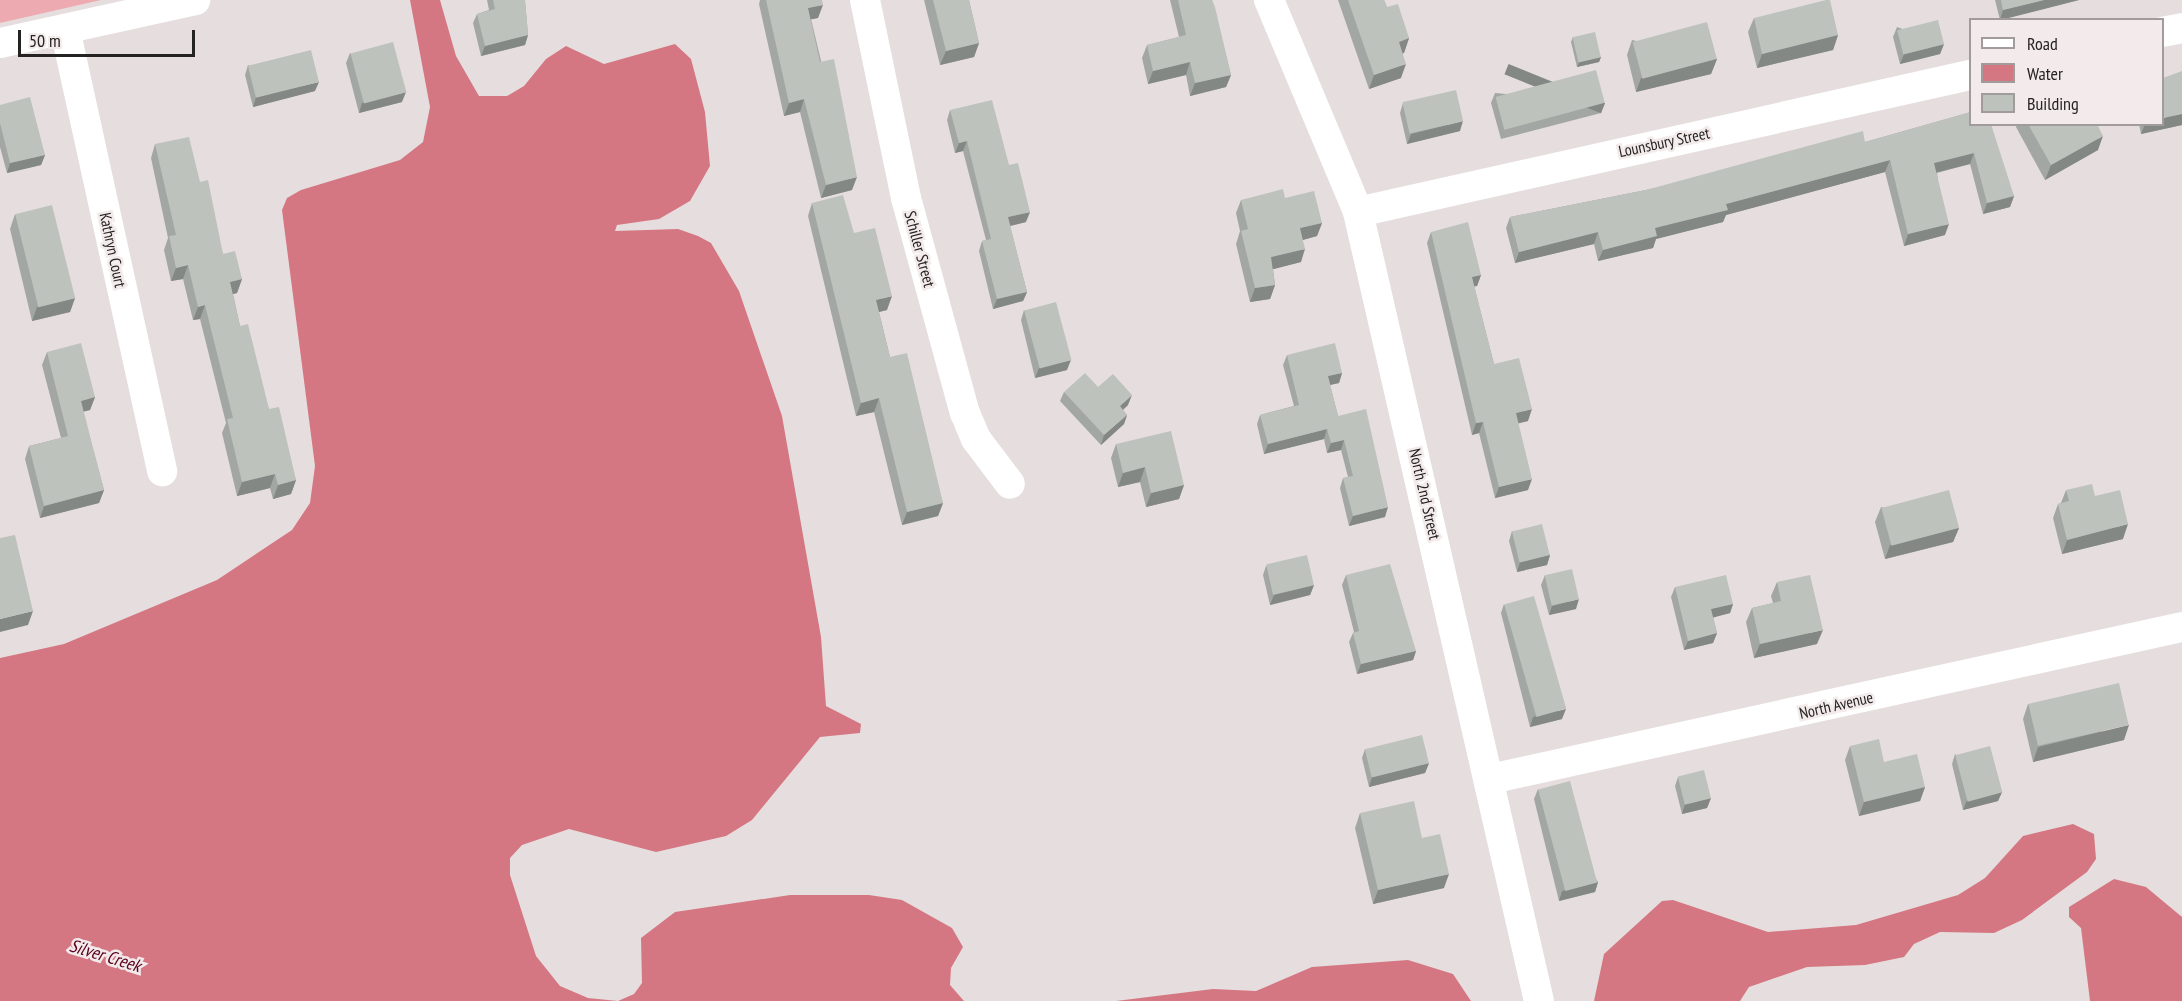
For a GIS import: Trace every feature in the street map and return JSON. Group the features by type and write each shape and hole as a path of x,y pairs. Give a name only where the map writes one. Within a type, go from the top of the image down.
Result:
{"street":[{"path":"0,43 195,0"},
{"name":"Schiller Street","path":"865,0 906,198 965,413 976,439 1010,484"},
{"name":"North 2nd Street","path":"1269,0 1358,212 1539,1001"},
{"path":"2164,32 2182,28"},
{"name":"Kathryn Court","path":"65,29 162,471"},
{"name":"Lounsbury Street","path":"1358,212 1969,75"},
{"name":"North Avenue","path":"1490,780 2182,627"}],"shaded area":[{"path":"0,0 101,0 0,23"}],"water":[{"name":"Silver Creek","path":"410,0 440,0 456,56 479,96 507,96 524,86 546,59 566,46 604,64 675,44 691,59 705,112 710,166 690,201 659,219 617,225 615,231 678,229 698,236 711,243 739,291 782,416 821,637 826,706 861,724 860,733 820,737 752,820 726,836 656,852 569,829 522,845 510,858 510,875 536,956 560,986 588,998 618,1001 0,1001 0,658 64,644 217,580 292,530 310,503 315,466 282,210 287,198 301,190 400,160 423,142 430,107"},
{"path":"2073,824 2094,834 2096,859 2087,872 2022,920 1994,933 1940,932 1914,944 1904,957 1865,965 1807,967 1749,987 1740,1001 1594,1001 1604,954 1662,901 1673,900 1768,932 1856,925 1958,895 1985,878 2023,836"},
{"path":"2114,879 2146,887 2182,917 2182,1001 2090,1001 2081,928 2069,917 2069,907"},
{"path":"790,895 869,895 902,900 952,928 963,947 951,968 950,985 964,1001 618,1001 634,994 642,983 641,938 675,912"},
{"path":"1408,960 1453,974 1471,1001 1116,1001 1213,989 1256,991 1312,967"}],"building":[{"path":"493,0 525,0 528,35 485,46 477,14 495,9"},
{"path":"766,0 822,0 823,5 808,8 820,62 834,59 857,177 826,185 804,99 789,103"},
{"path":"933,0 969,0 979,43 946,51"},
{"path":"1178,0 1212,0 1231,75 1195,83 1190,62 1153,71 1147,45 1186,35"},
{"path":"1348,0 1384,0 1387,7 1398,4 1409,38 1399,42 1406,64 1374,75"},
{"path":"1830,0 1838,35 1762,54 1754,18"},
{"path":"2001,0 2044,0 2003,10"},
{"path":"1938,20 1944,44 1903,54 1897,30"},
{"path":"1707,22 1717,59 1642,79 1633,42"},
{"path":"1595,32 1601,57 1578,63 1573,37"},
{"path":"393,42 406,92 364,104 350,53"},
{"path":"311,50 319,82 256,98 248,66"},
{"path":"1596,70 1605,103 1504,130 1496,97"},
{"path":"2182,71 2182,114 2164,118 2164,78"},
{"path":"1456,90 1463,121 1410,134 1402,102"},
{"path":"30,97 45,155 10,163 0,123 0,105"},
{"path":"992,100 1009,165 1018,163 1030,212 1008,217 1027,292 997,299 982,241 991,239 967,141 959,143 950,110"},
{"path":"1969,113 1969,126 1992,126 2014,196 1987,203 1974,153 1934,163 1949,224 1908,234 1890,160 1726,204 1728,210 1655,228 1657,236 1603,250 1598,232 1519,252 1510,217 1646,190 1863,131 1865,142"},
{"path":"2029,126 2098,126 2103,136 2051,165"},
{"path":"189,137 200,182 208,180 223,254 235,251 242,279 230,282 240,326 248,324 269,409 279,407 296,480 278,485 275,474 242,482 227,419 233,418 205,305 198,307 188,265 176,268 169,236 176,235 155,144"},
{"path":"1283,189 1285,198 1314,191 1322,223 1300,228 1305,249 1271,257 1275,285 1255,288 1241,231 1248,229 1241,200"},
{"path":"843,195 854,233 875,228 892,296 876,300 890,357 907,353 943,503 907,512 879,398 861,403 812,203"},
{"path":"52,205 75,298 38,307 15,214"},
{"path":"1468,222 1481,275 1472,277 1494,364 1519,358 1532,409 1516,413 1532,479 1499,487 1483,422 1476,423 1431,232"},
{"path":"1056,302 1072,360 1040,368 1024,311"},
{"path":"81,343 95,397 81,401 104,490 44,506 29,446 68,436 47,352"},
{"path":"1335,343 1342,373 1328,376 1338,416 1366,409 1388,507 1353,516 1343,478 1353,476 1344,440 1331,443 1327,429 1268,444 1260,415 1299,405 1287,355"},
{"path":"1085,373 1098,387 1113,374 1132,395 1120,406 1127,415 1104,435 1064,392"},
{"path":"1171,431 1184,485 1151,493 1145,467 1123,473 1116,444"},
{"path":"2092,484 2095,496 2120,490 2128,524 2067,540 2058,504 2069,501 2066,490"},
{"path":"1949,490 1959,528 1891,546 1881,508"},
{"path":"1542,524 1550,555 1520,563 1512,531"},
{"path":"15,535 33,611 0,619 0,538"},
{"path":"1307,555 1314,585 1273,595 1266,564"},
{"path":"1390,564 1416,651 1361,664 1353,633 1359,631 1346,575"},
{"path":"1572,569 1579,599 1552,606 1545,575"},
{"path":"1726,575 1733,604 1711,609 1717,633 1688,641 1675,587"},
{"path":"1810,575 1823,630 1760,644 1752,608 1781,601 1777,582"},
{"path":"1534,596 1566,708 1536,717 1504,605"},
{"path":"2119,683 2129,725 2038,746 2028,704"},
{"path":"1422,735 1429,763 1372,777 1365,749"},
{"path":"1879,739 1884,762 1917,754 1925,787 1864,802 1850,746"},
{"path":"1990,746 2002,792 1968,802 1955,755"},
{"path":"1704,770 1711,798 1685,805 1678,777"},
{"path":"1570,781 1597,882 1565,891 1538,790"},
{"path":"1414,801 1422,838 1440,834 1449,874 1378,890 1360,813"}]}
